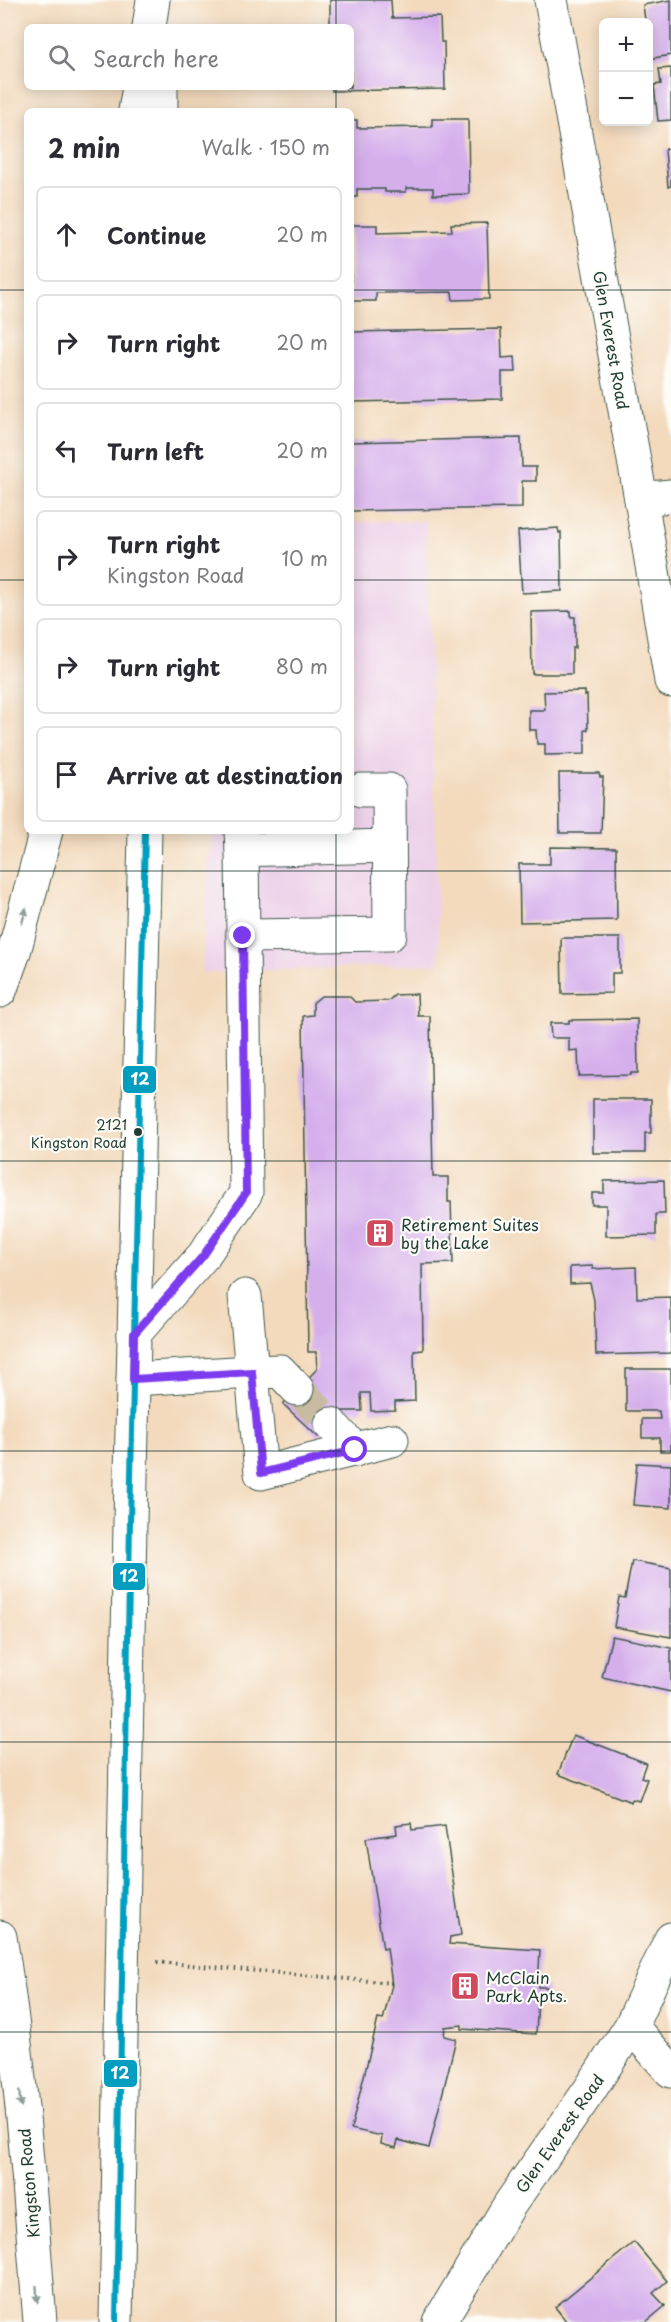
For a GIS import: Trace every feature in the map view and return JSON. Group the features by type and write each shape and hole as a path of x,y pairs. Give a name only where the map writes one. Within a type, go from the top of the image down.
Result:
{"main road":[{"path":"149,24 153,0"},
{"path":"160,0 161,24"},
{"name":"Glen Everest Road","path":"551,0 656,497 671,681"},
{"path":"136,108 138,90"},
{"path":"161,90 161,108"},
{"path":"243,936 390,934 389,790 360,790"},
{"path":"0,992 14,952 45,834"},
{"path":"116,2322 133,1379 146,834"},
{"path":"134,1334 203,1256 246,1193 242,840 388,846"},
{"path":"245,1296 261,1473 392,1440"},
{"path":"133,1379 280,1371 297,1389"},
{"path":"331,1424 355,1450"},
{"name":"Kingston Road","path":"0,1937 7,1979 30,2198 40,2322"},
{"name":"Glen Everest Road","path":"439,2322 510,2204 590,2091 631,2026 671,1939"},
{"path":"631,2026 671,2071"}],"path":[{"path":"173,1964 392,1983"}],"shaded area":[{"path":"426,521 439,964 202,973 211,834 354,834 354,522"}],"building":[{"path":"330,0 391,0 392,18 440,17 441,42 444,42 445,89 332,91 354,90 354,24 330,24"},
{"path":"671,0 671,55 653,58 653,18 645,18 643,5"},
{"path":"671,68 671,120 658,121 654,85 661,84 659,69"},
{"path":"432,119 468,119 469,194 433,195 433,188 406,188 406,192 357,189 357,197 354,197 354,120 357,120 357,128 432,127"},
{"path":"665,149 671,149 671,186 668,187"},
{"path":"487,223 489,299 453,300 452,292 376,293 376,301 354,301 354,225 377,225 377,233 452,231 451,224"},
{"path":"501,329 502,358 515,357 516,372 502,372 502,399 354,402 354,332"},
{"path":"521,438 522,467 536,467 536,481 522,481 522,508 354,511 354,442"},
{"path":"558,528 559,533 561,532 562,591 522,593 518,531"},
{"path":"571,611 571,617 575,617 572,674 532,674 531,612"},
{"path":"585,691 588,730 585,730 585,754 545,755 545,744 537,744 536,730 529,730 529,710 545,710 544,692"},
{"path":"559,773 599,773 600,777 603,777 601,833 560,833"},
{"path":"550,847 616,848 617,920 520,922 519,864 550,864"},
{"path":"561,938 620,938 620,973 612,973 612,993 562,994"},
{"name":"Retirement Suites by the Lake","path":"417,994 418,1016 430,1016 433,1177 448,1177 453,1263 422,1264 423,1350 414,1351 415,1401 395,1402 395,1410 371,1411 370,1393 361,1393 362,1411 343,1411 318,1437 283,1404 317,1369 316,1352 308,1352 303,1016 313,1015 313,1003 321,996 349,996 355,1002 388,1001 395,995"},
{"path":"637,1019 638,1073 631,1073 631,1075 579,1076 578,1050 569,1051 569,1038 551,1038 550,1023 569,1023 569,1020"},
{"path":"593,1099 651,1099 651,1133 645,1133 645,1153 593,1153"},
{"path":"664,1180 665,1214 656,1214 656,1235 606,1236 606,1205 592,1205 592,1193 604,1193 604,1181"},
{"path":"593,1266 593,1269 636,1267 637,1298 671,1297 671,1353 596,1355 594,1300 590,1283 570,1284 570,1267"},
{"path":"626,1369 671,1369 671,1451 660,1451 660,1438 642,1438 642,1419 660,1419 659,1411 626,1411"},
{"path":"637,1463 671,1465 671,1508 633,1505"},
{"path":"632,1561 671,1568 671,1637 614,1627 619,1597 625,1598"},
{"path":"612,1636 671,1648 671,1692 602,1677"},
{"path":"573,1735 646,1763 641,1777 647,1779 639,1801 632,1799 631,1802 558,1774"},
{"name":"McClain Park Apts.","path":"411,1823 412,1830 445,1826 461,1935 450,1937 449,1944 540,1950 538,1987 547,1987 547,1999 538,1998 536,2034 462,2029 462,2025 445,2027 444,2036 456,2039 429,2148 398,2140 396,2148 381,2144 382,2136 351,2129 378,2019 383,2020 392,1985 387,1948 383,1949 366,1838 397,1834 396,1825"},
{"path":"634,2242 667,2281 653,2293 665,2306 646,2322 567,2322 555,2307"}],"tunnel":[{"path":"297,1389 331,1424"}],"transit line":[{"name":"12","path":"116,2322 145,834"}],"place":[{"name":"2121 Kingston Road","path":"138,1132"},
{"name":"Retirement Suites by the Lake","path":"380,1233"},
{"name":"McClain Park Apts.","path":"465,1986"}],"route":[{"path":"243,936 246,1193 203,1256 134,1334 133,1379 252,1372 261,1473 355,1450"}]}
